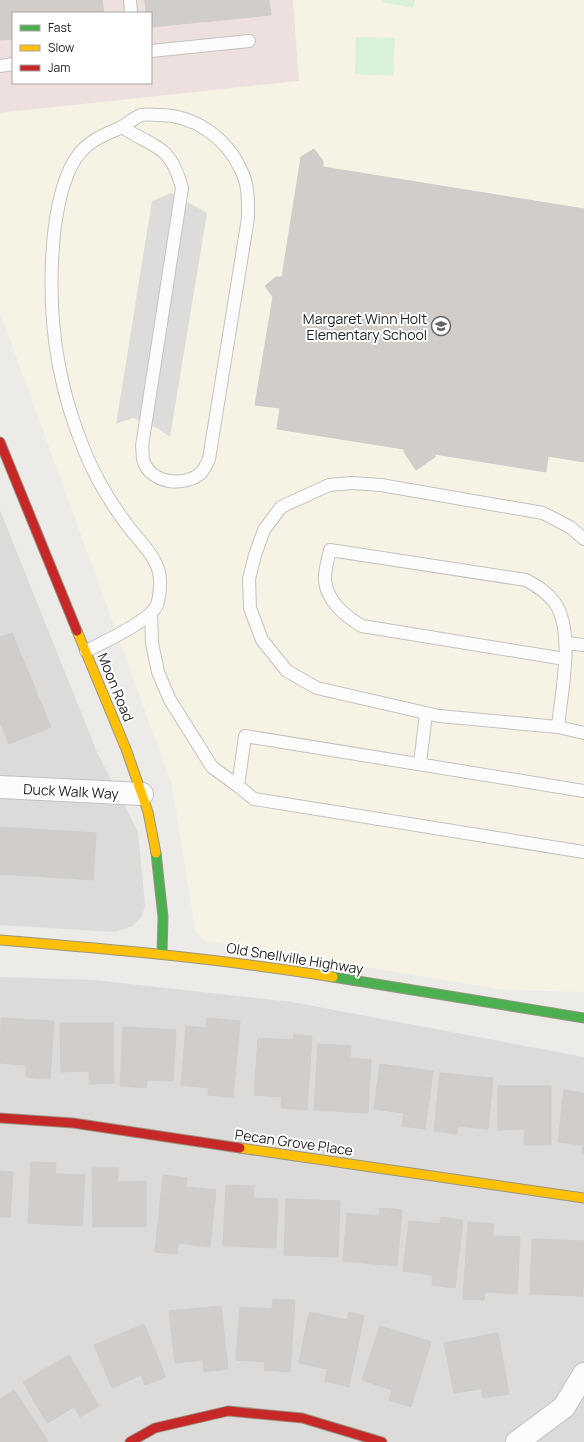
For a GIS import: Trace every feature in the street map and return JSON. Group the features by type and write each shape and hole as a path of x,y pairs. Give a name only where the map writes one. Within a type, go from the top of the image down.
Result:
{"street":[{"name":"Moon Road","path":"0,442 126,749 148,812 156,853 163,917 162,954"},
{"name":"Duck Walk Way","path":"0,787 142,794"},
{"name":"Old Snellville Highway","path":"0,940 162,954 260,965 584,1018"},
{"name":"Pecan Grove Place","path":"0,1118 73,1123 584,1198"},
{"path":"517,1442 564,1407 584,1374"},
{"path":"130,1442 155,1428 228,1411 302,1418 382,1442"}],"lane":[{"path":"130,0 131,12"},
{"path":"152,51 250,41"},
{"path":"0,66 12,64"},
{"path":"86,651 107,641 151,614 157,604 159,594 159,573 155,562 109,498 84,449 63,390 57,360 52,310 52,261 61,196 70,168 79,154 90,142 122,127 141,115 179,116 195,122 219,140 232,154 242,170 246,185 248,218 209,459 202,472 192,478 178,481 164,481 153,474 144,462 142,446 182,188 174,163 165,152 152,142 135,135 122,127"},
{"path":"584,539 570,527 543,513 381,485 352,482 329,485 281,507 264,530 255,555 249,579 250,608 262,640 286,671 317,688 426,714 558,727 584,733"},
{"path":"558,727 567,643 556,603 543,589 526,580 330,550 325,581 331,599 348,618 362,626 565,659"},
{"path":"151,614 152,643 158,672 170,700 184,725 212,767 254,799 584,852"},
{"path":"567,643 584,645"},
{"path":"420,763 426,714"},
{"path":"238,786 245,736 420,763 584,791"}],"shaded area":[{"path":"0,0 293,0 299,81 0,113"},
{"path":"293,0 584,0 584,992 506,990 205,941 195,930 172,785 0,312 0,113 299,81"},
{"path":"171,193 207,213 170,437 157,428 133,418 116,424 152,201"},
{"path":"0,510 97,752 138,832 145,905 142,916 133,926 115,932 0,925"},
{"path":"0,977 94,980 292,1002 584,1057 584,1442 0,1442"}],"green space":[{"path":"382,0 415,0 413,8 382,2"},
{"path":"356,37 395,38 393,76 355,74"}],"building":[{"path":"0,0 102,0 104,12 12,12 12,39 0,40"},
{"path":"145,0 269,0 271,15 152,27 152,12 146,12"},
{"path":"314,149 323,161 323,167 584,209 584,462 548,456 546,472 435,454 435,457 416,470 404,452 404,449 277,429 280,408 255,405 273,297 265,286 276,277 282,277 301,157"},
{"path":"12,633 51,727 9,744 0,723 0,637"},
{"path":"0,827 96,833 93,880 0,874"},
{"path":"1,1018 54,1021 50,1079 26,1077 26,1065 0,1063"},
{"path":"207,1018 240,1021 233,1097 208,1095 209,1088 181,1085 186,1026 206,1028"},
{"path":"60,1023 113,1023 114,1083 89,1084 89,1071 61,1072"},
{"path":"123,1027 176,1030 173,1081 147,1080 146,1088 120,1086"},
{"path":"294,1034 312,1036 307,1110 281,1108 282,1097 254,1095 258,1038 293,1040"},
{"path":"318,1044 351,1046 350,1058 371,1060 368,1113 314,1110"},
{"path":"380,1064 433,1071 425,1129 402,1126 404,1113 374,1109"},
{"path":"440,1073 493,1078 488,1129 458,1126 457,1134 434,1131"},
{"path":"498,1086 551,1086 551,1145 524,1145 525,1129 498,1130"},
{"path":"564,1090 584,1093 584,1154 582,1154 583,1145 558,1142"},
{"path":"31,1162 56,1163 55,1174 85,1175 82,1226 28,1223"},
{"path":"92,1168 118,1168 118,1182 146,1181 146,1227 93,1227"},
{"path":"0,1171 13,1172 10,1217 0,1217"},
{"path":"163,1175 187,1178 186,1187 216,1190 210,1247 178,1243 177,1254 155,1252"},
{"path":"226,1185 254,1186 254,1198 278,1199 276,1248 223,1246"},
{"path":"286,1199 340,1201 338,1257 284,1255"},
{"path":"380,1208 402,1210 397,1266 343,1261 347,1213 379,1216"},
{"path":"441,1217 463,1220 455,1288 432,1285 433,1275 403,1271 409,1221 440,1224"},
{"path":"468,1222 494,1224 493,1236 520,1237 517,1294 485,1292 484,1300 463,1299"},
{"path":"532,1239 584,1241 583,1296 530,1294"},
{"path":"273,1299 295,1300 290,1372 264,1370 265,1362 236,1360 240,1307 272,1309"},
{"path":"221,1306 228,1369 204,1372 203,1360 175,1363 169,1311"},
{"path":"309,1312 347,1320 349,1312 364,1316 349,1387 325,1381 327,1369 299,1363"},
{"path":"144,1324 166,1377 145,1385 141,1375 112,1388 94,1345"},
{"path":"380,1326 431,1342 411,1407 389,1400 392,1390 362,1380"},
{"path":"498,1333 509,1394 483,1398 481,1389 454,1393 444,1343"},
{"path":"69,1355 99,1406 80,1417 74,1407 47,1423 23,1382"},
{"path":"14,1390 48,1441 0,1442 0,1399"}],"traffic: fast":[{"path":"156,853 163,917 162,953"},
{"path":"333,977 584,1018"}],"traffic: slow":[{"path":"77,631 126,749 148,812 156,853"},
{"path":"0,940 167,955 333,977"},
{"path":"240,1148 584,1198"}],"traffic: jam":[{"path":"0,442 77,631"},
{"path":"0,1118 73,1123 240,1148"},
{"path":"130,1442 155,1428 228,1411 302,1418 382,1442"}],"place":[{"name":"Margaret Winn Holt Elementary School","path":"441,326"}]}
